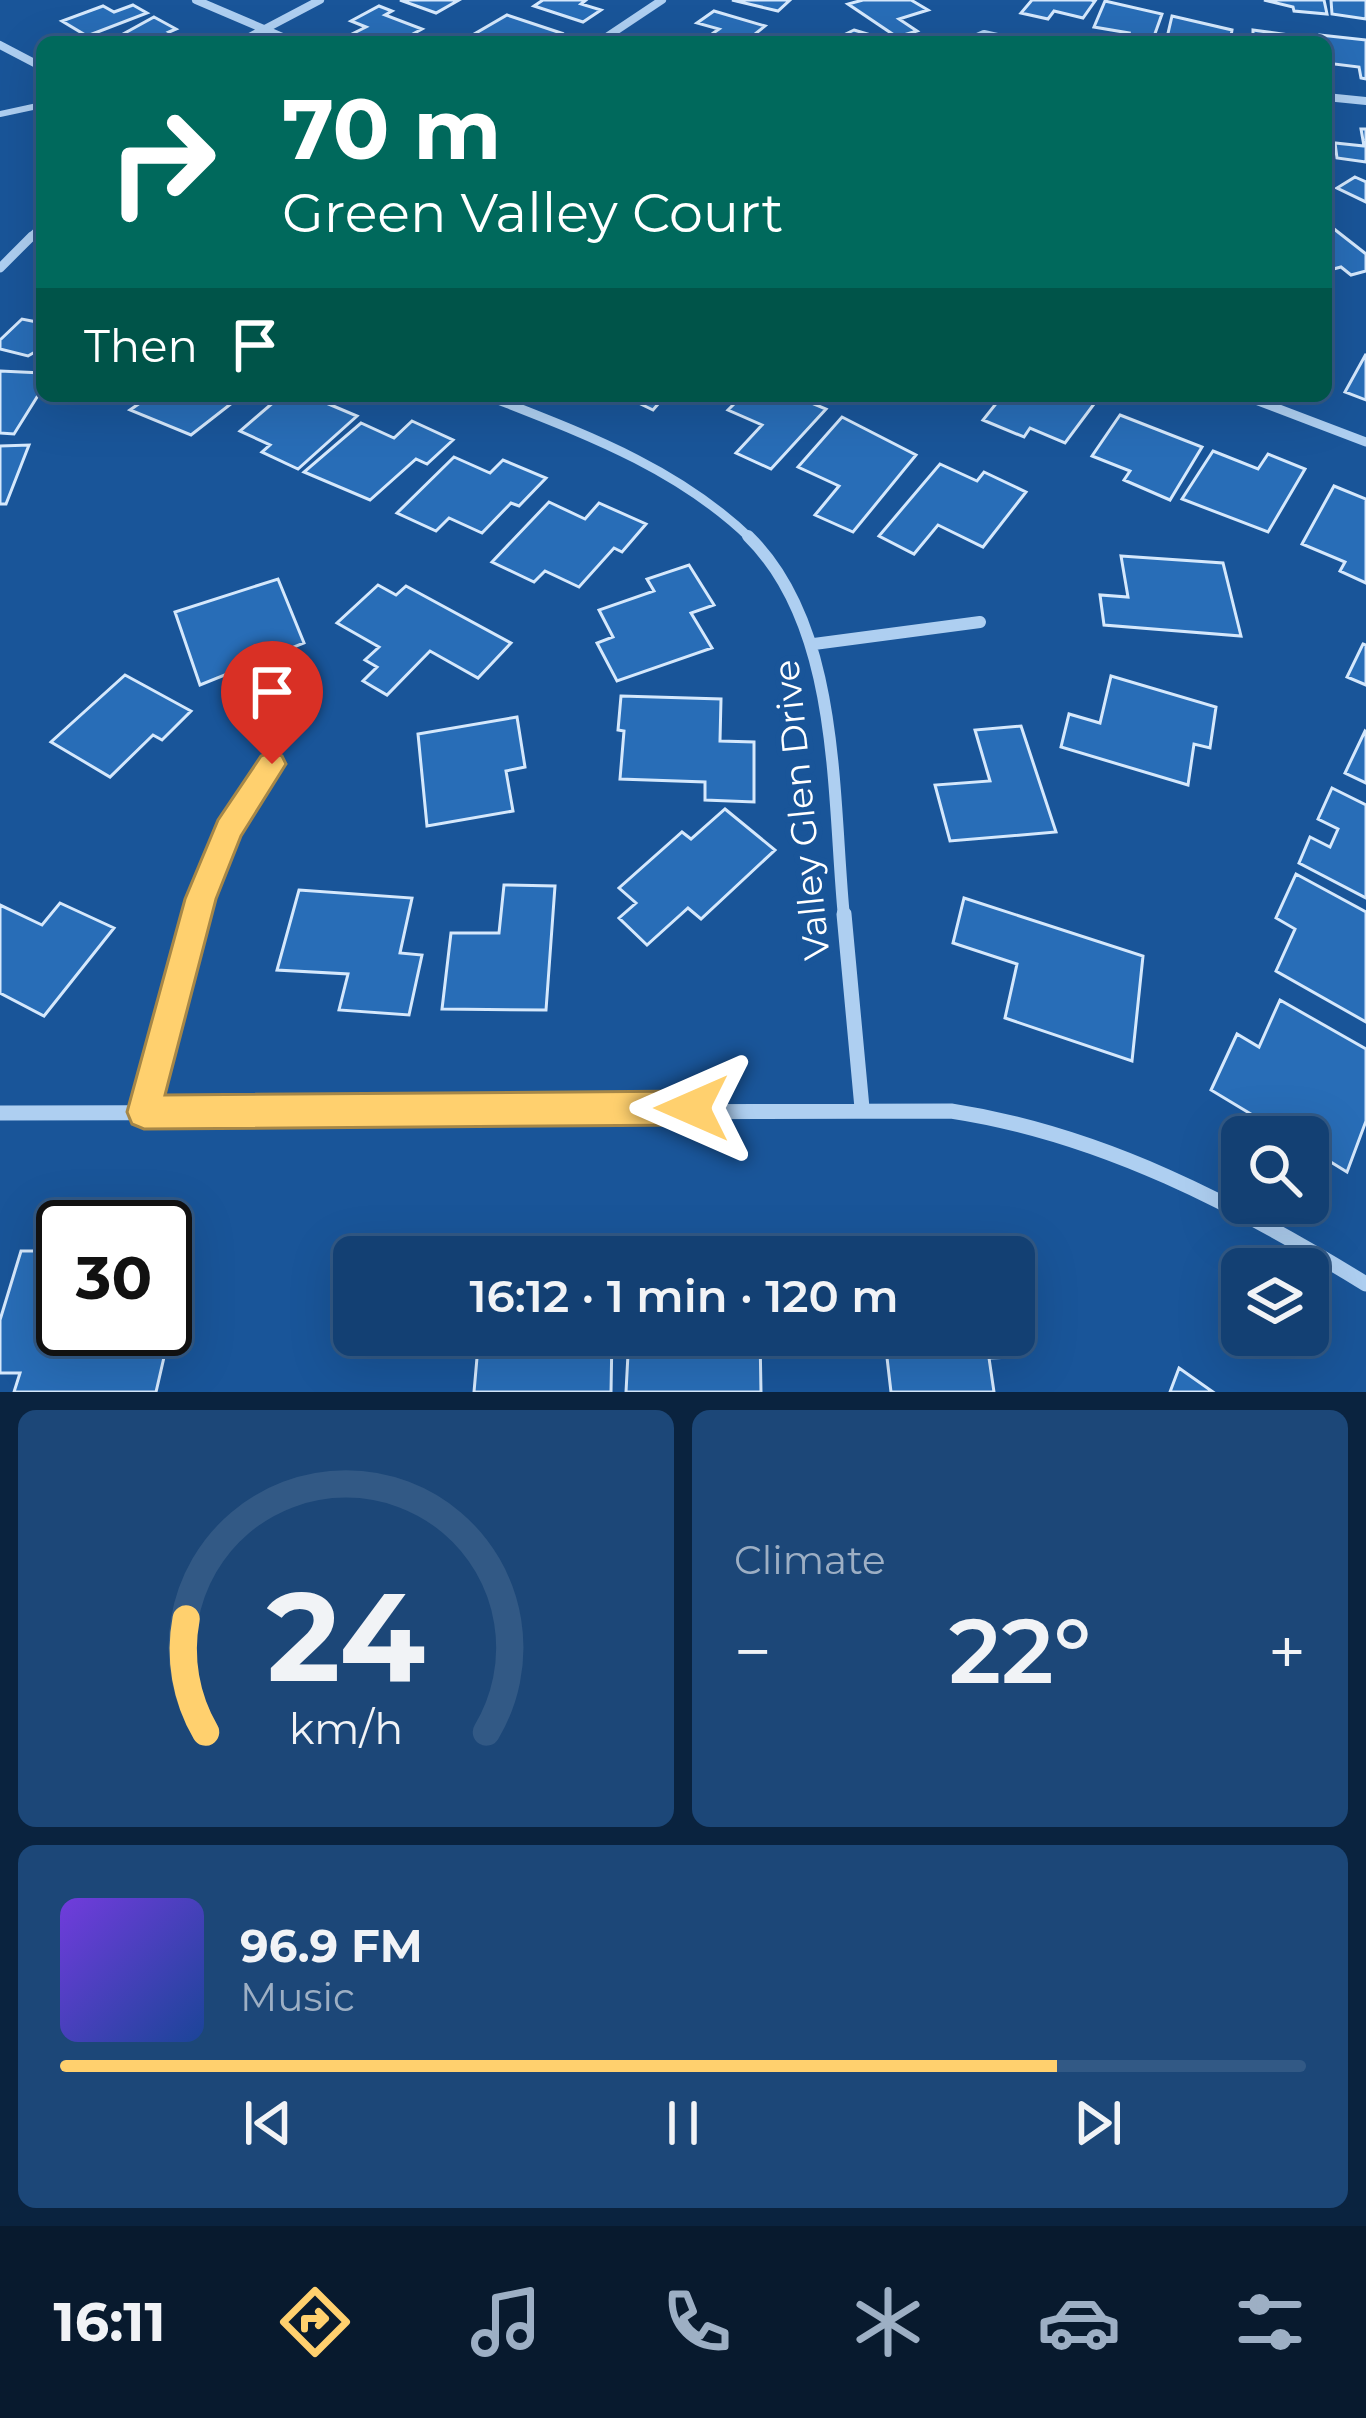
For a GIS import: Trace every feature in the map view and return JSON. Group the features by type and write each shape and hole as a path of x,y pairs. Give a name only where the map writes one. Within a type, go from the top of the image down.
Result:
{"street":[{"path":"196,0 278,36"},
{"path":"252,36 320,0"},
{"path":"608,36 662,0"},
{"path":"0,45 36,64"},
{"path":"1332,98 1366,101"},
{"path":"0,268 36,233"},
{"path":"23,247 36,249"},
{"name":"Valley Glen Drive","path":"503,402 619,448 708,496 739,522 767,556 814,644 862,1108"},
{"path":"1261,402 1366,442"},
{"path":"814,644 980,622"},
{"path":"144,1112 201,899 228,830 272,764"},
{"path":"0,1113 862,1108 958,1112 1115,1152 1253,1216 1366,1284"}],"lane":[{"path":"0,114 36,106"}],"building":[{"path":"400,0 459,0 436,13"},
{"path":"543,0 586,0 581,4 601,10 583,22 534,6"},
{"path":"732,0 790,0 778,11"},
{"path":"911,0 928,10 899,19 917,31 896,36 848,4"},
{"path":"1032,0 1095,1 1083,18 1054,11 1048,19 1021,13"},
{"path":"1264,0 1324,0 1327,14 1294,11"},
{"path":"1331,0 1366,0 1366,19 1332,14"},
{"path":"1105,1 1162,14 1154,36 1128,36 1094,27"},
{"path":"133,5 147,13 87,36 62,21 103,6 114,12"},
{"path":"379,6 392,11 385,15 422,29 409,36 357,36 352,34 366,27 351,21"},
{"path":"714,11 765,26 752,36 709,36 719,29 697,23"},
{"path":"507,15 561,33 484,36 476,33"},
{"path":"1172,16 1232,30 1231,36 1167,36"},
{"path":"154,17 176,29 169,32 176,36 119,36"},
{"path":"854,30 874,36 842,36"},
{"path":"1253,30 1296,36 1253,36"},
{"path":"1332,36 1366,40 1366,79 1361,78 1359,67 1332,64"},
{"path":"1361,129 1366,129 1366,162 1337,158 1335,143 1364,146"},
{"path":"1355,177 1366,182 1366,202 1337,188"},
{"path":"1332,227 1366,254 1366,271 1351,275 1341,267 1332,269"},
{"path":"22,319 36,322 36,351 28,356 0,349 0,340"},
{"path":"1366,354 1366,400 1345,392"},
{"path":"0,371 36,373 36,399 14,434 0,433"},
{"path":"141,402 233,402 191,435 130,410"},
{"path":"274,402 324,402 357,416 298,469 262,452 270,445 240,431"},
{"path":"636,402 660,402 653,410"},
{"path":"736,402 809,402 826,409 771,469 736,453 762,425 728,410"},
{"path":"997,402 1096,402 1065,443 1030,428 1024,437 983,420"},
{"path":"1120,415 1202,447 1170,500 1124,480 1130,471 1092,456"},
{"path":"842,417 916,455 853,532 815,515 839,486 798,467"},
{"path":"412,421 453,440 427,464 416,459 370,500 304,472 361,423 394,438"},
{"path":"29,445 6,504 0,504 0,446"},
{"path":"1213,451 1258,469 1268,454 1305,469 1268,532 1182,499"},
{"path":"454,457 490,473 503,460 546,478 519,506 511,503 482,533 449,518 436,531 397,513"},
{"path":"940,464 977,481 984,472 1026,492 983,547 938,525 914,554 879,536"},
{"path":"1334,486 1366,499 1366,583 1340,571 1345,562 1302,544"},
{"path":"549,502 585,519 599,503 646,524 622,552 614,548 579,587 545,571 534,582 492,562"},
{"path":"1121,556 1223,563 1241,636 1104,625 1100,595 1128,597"},
{"path":"689,565 714,605 691,613 712,648 617,681 597,643 613,637 599,610 654,591 647,579"},
{"path":"278,579 304,643 200,685 175,612"},
{"path":"378,585 396,595 406,586 511,643 478,678 430,651 387,695 363,681 377,667 365,660 379,647 337,623"},
{"path":"1366,645 1366,685 1347,677"},
{"path":"125,675 191,711 162,740 153,735 110,777 51,742"},
{"path":"1111,676 1216,707 1210,748 1194,744 1188,785 1061,747 1069,714 1100,723"},
{"path":"621,696 721,699 720,741 754,742 754,802 705,800 705,782 620,779"},
{"path":"517,717 525,767 506,771 513,811 427,826 418,734"},
{"path":"1021,726 1056,832 950,841 935,785 990,781 975,730"},
{"path":"1366,732 1366,783 1345,773"},
{"path":"1332,788 1366,805 1366,898 1299,863 1310,837 1330,847 1338,829 1318,819"},
{"path":"725,809 775,850 701,919 688,908 647,945 619,918 636,903 619,888 682,832 691,839"},
{"path":"1296,874 1366,912 1366,1022 1276,971 1295,929 1276,918"},
{"path":"504,885 555,886 546,1010 442,1009 451,933 499,933"},
{"path":"299,890 412,898 400,953 422,955 409,1015 339,1010 348,974 277,970"},
{"path":"964,898 1143,956 1132,1061 1005,1018 1017,964 953,943"},
{"path":"60,903 114,928 44,1016 0,993 0,905 42,925"},
{"path":"1280,1000 1366,1049 1366,1121 1347,1172 1329,1161 1329,1116 1254,1116 1211,1090 1237,1034 1259,1047"},
{"path":"21,1251 36,1251 36,1356 164,1356 156,1392 14,1392 20,1373 0,1373 0,1320"},
{"path":"477,1356 612,1356 611,1392 474,1392"},
{"path":"628,1356 760,1356 761,1392 626,1392"},
{"path":"887,1356 1012,1356 989,1358 994,1392 891,1392"},
{"path":"1179,1368 1213,1392 1170,1392"}],"route":[{"path":"272,764 228,830 201,899 144,1112 692,1108"}]}
